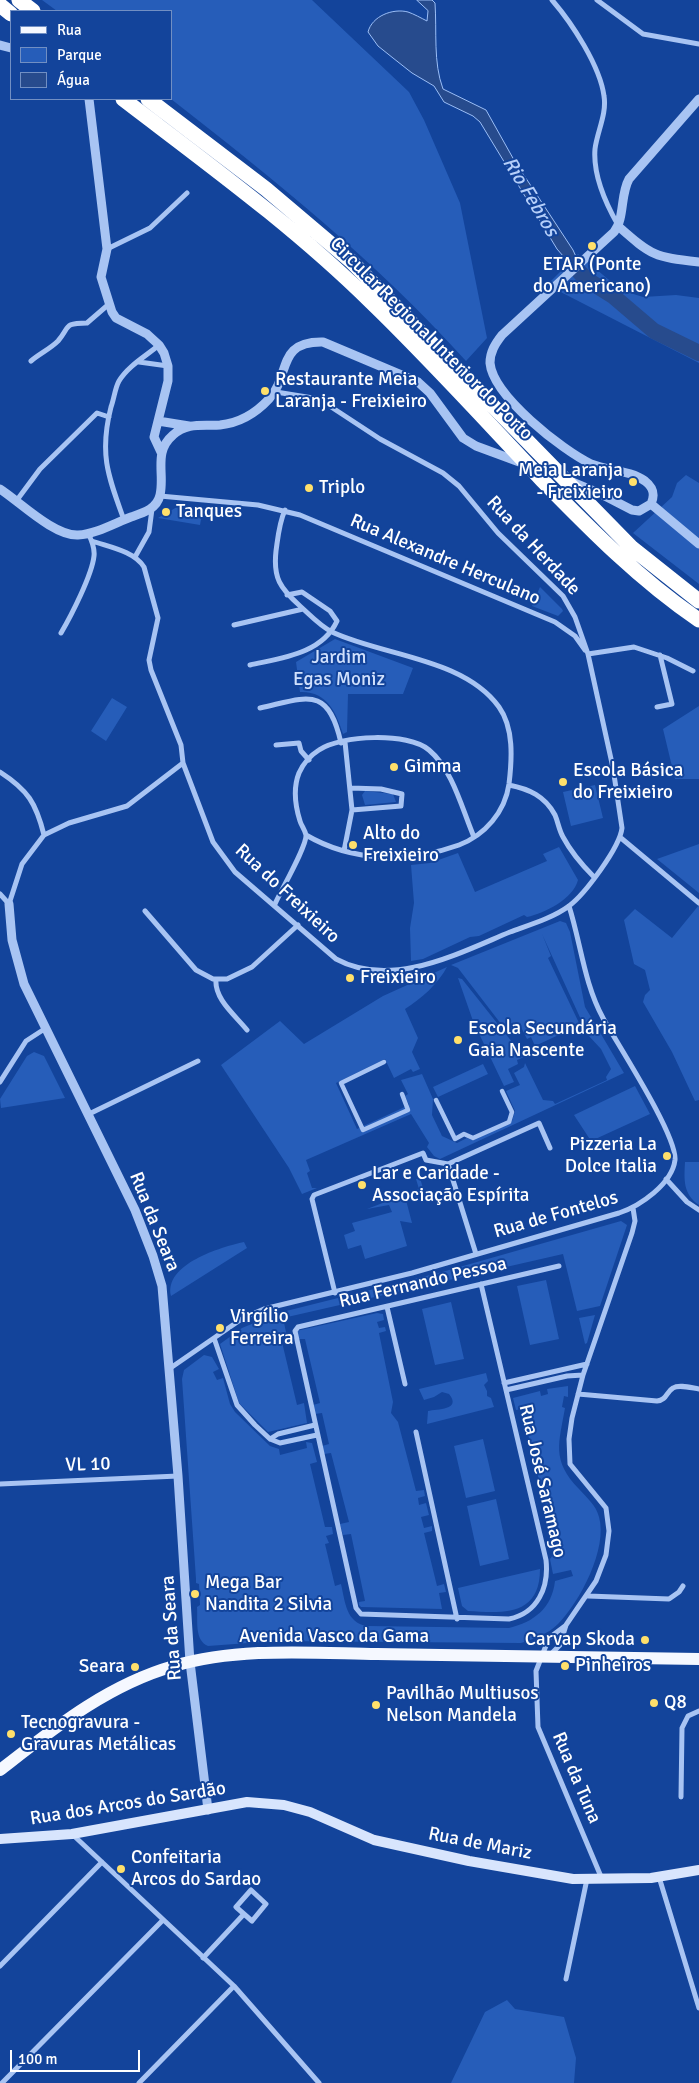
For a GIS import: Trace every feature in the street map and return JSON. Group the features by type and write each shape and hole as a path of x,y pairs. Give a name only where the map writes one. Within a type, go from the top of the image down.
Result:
{"highway":[{"path":"19,0 32,10"},
{"path":"0,5 10,13"},
{"name":"Circular Regional Interior do Porto","path":"124,100 264,208 336,268 579,518 637,573 699,620"},
{"name":"Circular Regional Interior do Porto","path":"149,100 266,189 351,261 632,548 699,601"}],"main road":[{"name":"Avenida Vasco da Gama","path":"0,1770 44,1735 95,1701 142,1677 190,1662 271,1654 699,1659"},
{"name":"Rua dos Arcos do Sardão","path":"0,1839 72,1834 247,1802 262,1802"},
{"name":"Rua de Mariz","path":"262,1802 284,1805 310,1812 374,1840 468,1861 573,1879 659,1877 699,1870"}],"street":[{"path":"552,0 588,54 599,75 604,97 604,112 595,150 596,158 608,208 618,226 653,254 662,258 699,262"},
{"path":"597,0 644,34 699,44"},
{"path":"0,489 42,520 65,533 90,538 135,557 149,532 152,509 160,496 161,452 154,437 166,388 168,366 159,345 147,334 116,318 109,304 101,277 107,249 90,100"},
{"path":"158,421 190,426 219,425 242,420 258,409 276,392 283,367 293,350 301,344 323,342 418,382 430,393 463,438 476,446 591,490 632,510 639,511 651,504 654,494 647,483 634,476 590,463 547,436 500,387 492,372 492,350 502,335 618,226 623,192 629,179 699,100"},
{"path":"107,249 150,228 186,193"},
{"path":"31,361 58,340 64,330 74,323 87,323 109,304"},
{"path":"124,520 106,470 104,447 109,417 118,382 159,345"},
{"path":"139,362 168,366"},
{"name":"Rua da Herdade","path":"276,392 319,400 380,439 443,473 459,486 498,533 563,596 575,617 588,654 622,818 621,838"},
{"path":"17,500 40,469 97,413 109,417"},
{"path":"161,452 173,434 190,426"},
{"name":"Rua Alexandre Herculano","path":"160,496 258,505 300,514 555,622 575,636 588,654"},
{"path":"651,504 699,544"},
{"path":"90,538 124,520 152,509"},
{"path":"285,510 278,534 275,561 277,580 287,595 332,632 451,672 483,688 500,708 510,736 511,765 507,795 494,822 474,837 440,851 410,858 344,851 327,847 306,835 300,823 295,792 299,773 319,750 343,742 369,737 411,742 427,748 439,760 448,777 474,837"},
{"path":"61,633 69,619 93,561 90,538"},
{"name":"Rua do Freixieiro","path":"135,557 144,567 157,609 158,618 149,660 151,670 181,745 183,764 213,842 235,872 336,959 350,966 390,970 430,964 569,906"},
{"path":"250,665 300,653 318,644 332,632 337,621 330,612 302,592 287,595"},
{"path":"234,625 303,609"},
{"path":"588,654 634,647 660,655 693,671"},
{"path":"657,707 672,704 660,655"},
{"path":"260,708 308,697 317,699 331,711 343,742 351,788 352,810 344,851"},
{"path":"276,745 299,743 301,751 309,760"},
{"name":"Rua da Seara","path":"183,764 127,806 69,822 44,835 22,864 9,904 12,940 24,984 135,1210 154,1256 162,1286 178,1476 190,1662 208,1810"},
{"path":"0,772 28,794 39,815 44,835"},
{"path":"509,785 526,788 543,799 554,815 562,836 594,877"},
{"path":"351,788 380,788 402,794 401,806 352,810"},
{"path":"274,904 303,846 306,835"},
{"path":"699,903 621,838 594,877 569,906 589,988 602,1016 640,1079 674,1147 673,1167 666,1179 687,1202 699,1210"},
{"path":"0,894 9,904"},
{"path":"144,911 196,970 216,979 227,979 252,967 298,925"},
{"path":"216,979 215,987 219,996 247,1030"},
{"path":"0,1082 26,1041 46,1028"},
{"path":"88,1114 198,1061"},
{"path":"384,1062 341,1083 363,1130 408,1110 402,1094"},
{"path":"436,1100 454,1139 464,1134 473,1138 509,1122 512,1112 502,1091"},
{"path":"335,1292 312,1199 314,1195 423,1153 426,1160 448,1164 539,1123 550,1148"},
{"path":"448,1164 476,1254"},
{"name":"Rua de Fontelos","path":"169,1369 243,1318 264,1309 476,1254 632,1208 666,1179"},
{"path":"542,1657 557,1649 566,1625 588,1596 596,1581 606,1555 608,1519 602,1500 570,1464 569,1439 583,1375 632,1233 635,1221 632,1208"},
{"name":"Rua Fernando Pessoa","path":"295,1331 298,1327 559,1266"},
{"name":"Rua José Saramago","path":"295,1331 314,1425 358,1611 366,1616 457,1619 502,1619 519,1616 534,1605 542,1595 547,1577 546,1560 481,1284"},
{"path":"387,1307 405,1384"},
{"path":"214,1338 237,1405 270,1438 280,1442 317,1435"},
{"path":"504,1383 587,1364"},
{"path":"506,1390 567,1376 583,1375"},
{"path":"578,1394 657,1401 666,1398 672,1388 676,1386 699,1388"},
{"path":"270,1438 278,1434 314,1425"},
{"path":"416,1432 457,1619"},
{"name":"VL 10","path":"0,1484 178,1476"},
{"path":"588,1596 669,1599 679,1592 683,1586"},
{"name":"Rua da Tuna","path":"566,1625 549,1638 536,1671 538,1727 603,1879"},
{"path":"681,1797 682,1728 688,1716 699,1710"},
{"path":"72,1834 234,1986 319,2083"},
{"path":"0,1966 102,1862"},
{"path":"659,1877 699,2008"},
{"path":"566,1980 587,1879"},
{"path":"251,1890 266,1904 252,1920 244,1914 236,1907 251,1890"},
{"path":"203,1958 244,1914"},
{"path":"2,2083 163,1920"},
{"path":"139,2083 234,1986"}],"green space":[{"path":"42,0 312,0 409,92 424,120 460,203 487,338 466,361 397,290 324,223 287,191 172,100 172,10 56,10"},
{"path":"578,254 621,290 643,297 676,295 699,298 699,363 547,285"},
{"path":"686,475 699,483 699,584 633,533 672,497 677,483"},
{"path":"177,507 203,508 200,525 158,518"},
{"path":"540,587 562,609 563,611 558,616 532,606"},
{"name":"Jardim Egas Moniz","path":"335,639 413,668 403,694 348,694 347,732 343,734 337,718 324,699 317,695 300,692 296,662"},
{"path":"112,698 127,707 106,741 91,731"},
{"path":"699,706 699,779 675,779 663,729"},
{"path":"595,785 603,818 571,826 563,792"},
{"path":"365,791 393,794 396,802 365,805 362,795"},
{"path":"699,844 699,893 657,859"},
{"path":"559,847 578,880 575,887 564,899 550,909 527,917 524,915 423,959 411,961 410,928 414,903 411,865 430,863 458,853 475,892 547,861 543,854"},
{"path":"699,905 699,1100 695,1101 672,1052 643,1002 645,995 650,990 645,970 634,964 624,920 635,909 672,938"},
{"path":"560,921 566,923 570,932 585,1007 624,1073 440,1159 434,1156 427,1147 429,1143 411,1114 306,1160 310,1171 307,1173 312,1188 317,1188 302,1194 289,1168 221,1065 280,1021 304,1044 383,996 447,967 429,991 405,1009 418,1038 412,1052 420,1069 413,1072 411,1069 394,1078 385,1059 336,1083 357,1129 409,1105 405,1096 408,1094 401,1080 422,1074 433,1099 432,1115 442,1136 457,1143 467,1138 472,1140 512,1121 515,1111 506,1091 520,1085 514,1073 524,1067 525,1063 543,1100 553,1101 555,1104 607,1080 606,1077 611,1069 601,1049 588,1035 542,934 551,956 548,958 580,1025 535,1046 531,1037 527,1039 520,1025 508,1033 458,968 451,965"},
{"path":"458,978 462,979 524,1057 517,1060 518,1064 508,1069 514,1082 504,1086 473,1021"},
{"path":"34,1052 44,1056 65,1098 1,1108 0,1099 27,1056"},
{"path":"483,1064 488,1074 438,1097 433,1087"},
{"path":"635,1086 650,1114 591,1141 574,1115"},
{"path":"685,1162 699,1162 699,1205 687,1191"},
{"path":"420,1178 425,1195 406,1200 412,1223 400,1221 407,1246 365,1259 361,1245 348,1249 344,1235 355,1231 352,1223 392,1212 389,1205 367,1209 419,1189 416,1179"},
{"path":"621,1221 627,1225 600,1306 577,1311 563,1254 283,1318 287,1337 281,1338 297,1405 304,1403 307,1423 268,1432 239,1403 220,1344 242,1328 278,1313 442,1272"},
{"path":"244,1242 247,1248 171,1296 171,1285 176,1275 185,1266 209,1253"},
{"path":"546,1280 559,1339 530,1345 517,1286"},
{"path":"451,1302 464,1359 435,1365 422,1309"},
{"path":"377,1313 383,1314 384,1320 377,1322 379,1328 385,1327 386,1331 379,1333 393,1402 391,1413 398,1422 416,1491 424,1490 425,1496 418,1498 419,1505 426,1503 429,1515 421,1517 424,1528 432,1526 432,1531 424,1533 437,1586 444,1584 446,1592 439,1593 442,1609 361,1607 359,1605 359,1602 365,1601 351,1534 343,1535 340,1524 349,1522 331,1453 324,1454 322,1446 329,1444 322,1413 315,1414 313,1405 320,1403 305,1339 298,1339 296,1331"},
{"path":"595,1315 587,1343 585,1344 579,1318"},
{"path":"204,1355 212,1357 219,1369 213,1372 217,1380 223,1378 230,1404 235,1412 270,1446 279,1449 280,1455 307,1448 306,1442 312,1443 317,1462 310,1464 325,1527 332,1527 333,1534 326,1536 329,1543 325,1544 335,1586 341,1584 345,1604 355,1621 367,1626 509,1628 534,1618 550,1599 555,1581 573,1576 571,1570 553,1574 550,1559 556,1551 522,1409 516,1410 513,1398 540,1391 541,1396 548,1394 547,1389 568,1386 568,1397 564,1396 562,1407 565,1408 559,1441 561,1460 570,1479 596,1509 601,1530 596,1559 575,1602 554,1628 541,1636 521,1643 275,1641 208,1646 201,1639 198,1629 199,1584 196,1583 182,1379 184,1370"},
{"path":"486,1373 488,1381 484,1385 487,1396 491,1398 494,1407 427,1424 428,1411 447,1408 452,1403 452,1399 449,1394 442,1392 424,1400 419,1389"},
{"path":"483,1439 495,1491 466,1498 454,1446"},
{"path":"496,1499 509,1559 480,1566 467,1506"},
{"path":"540,1569 538,1585 534,1596 517,1609 481,1612 468,1611 462,1606 458,1588"},
{"path":"507,2000 515,2009 564,2017 576,2058 574,2083 451,2083 485,2012"}],"water":[{"path":"417,0 432,0 435,3 437,58 443,89 486,110 514,160 573,250 586,279 583,279 557,249 480,122 473,116 444,102 434,86 412,73 378,46 368,32 370,26 378,18 390,12 408,12 427,21 428,11"}],"waterway":[{"name":"Rio Febros","path":"571,263 586,279 613,296 654,331 699,353"}],"place":[{"name":"ETAR (Ponte do Americano)","path":"592,246"},
{"name":"Restaurante Meia Laranja - Freixieiro","path":"265,391"},
{"name":"Meia Laranja - Freixieiro","path":"633,482"},
{"name":"Triplo","path":"309,488"},
{"name":"Tanques","path":"166,512"},
{"name":"Gimma","path":"394,767"},
{"name":"Escola Básica do Freixieiro","path":"563,782"},
{"name":"Alto do Freixieiro","path":"353,845"},
{"name":"Freixieiro","path":"350,978"},
{"name":"Escola Secundária Gaia Nascente","path":"458,1040"},
{"name":"Pizzeria La Dolce Italia","path":"667,1156"},
{"name":"Lar e Caridade - Associação Espírita","path":"362,1185"},
{"name":"Virgílio Ferreira","path":"220,1328"},
{"name":"Mega Bar Nandita 2 Silvia","path":"195,1594"},
{"name":"Carvap Skoda","path":"645,1640"},
{"name":"Pinheiros","path":"565,1666"},
{"name":"Seara","path":"135,1667"},
{"name":"Q8","path":"654,1703"},
{"name":"Pavilhão Multiusos Nelson Mandela","path":"376,1705"},
{"name":"Tecnogravura - Gravuras Metálicas","path":"11,1734"},
{"name":"Confeitaria Arcos do Sardao","path":"121,1869"}]}
